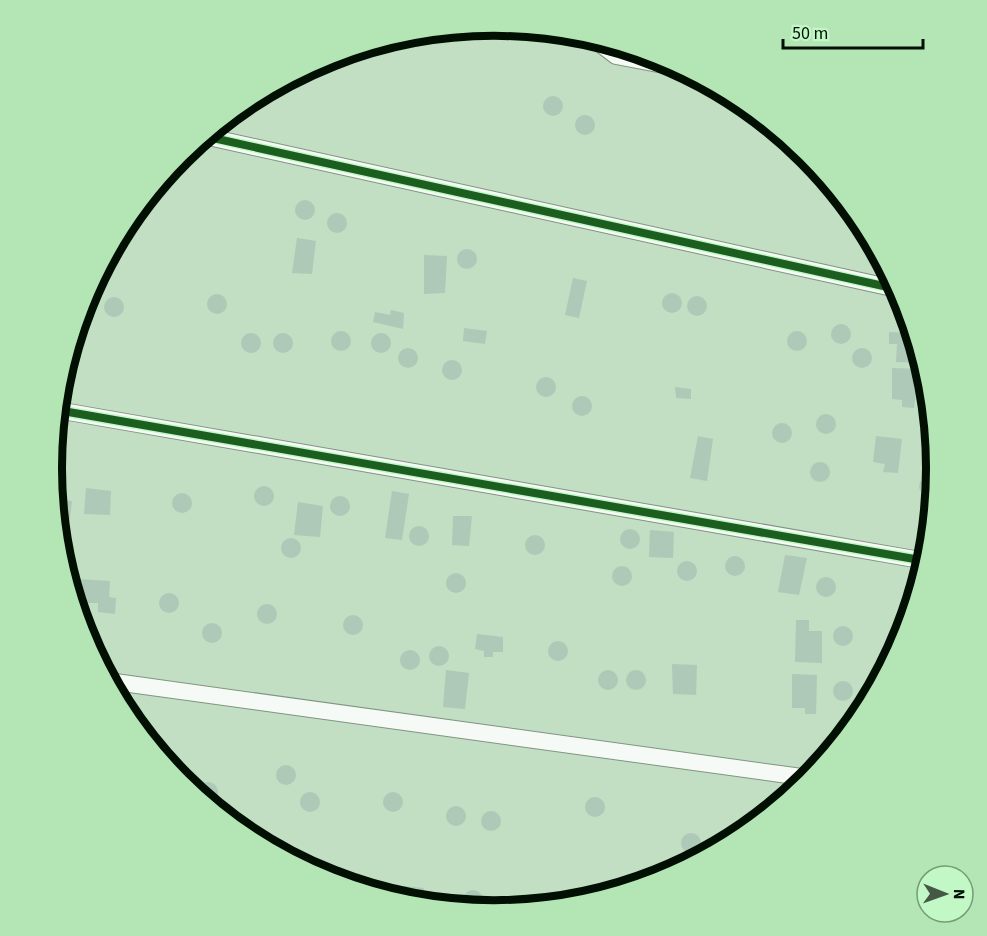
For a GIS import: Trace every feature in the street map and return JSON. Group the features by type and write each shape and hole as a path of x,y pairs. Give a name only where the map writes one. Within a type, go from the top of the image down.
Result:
{"street":[{"path":"612,53 632,59"},
{"path":"215,138 885,286"},
{"path":"65,411 915,559"},
{"path":"118,682 796,776"}],"building":[{"path":"553,96 560,99 563,106 560,113 553,116 546,113 543,106 546,99"},
{"path":"585,115 592,118 595,125 592,132 585,135 578,132 575,125 578,118"},
{"path":"305,200 312,203 315,210 312,217 305,220 298,217 295,210 298,203"},
{"path":"337,213 344,216 347,223 344,230 337,233 330,230 327,223 330,216"},
{"path":"297,238 316,241 312,274 292,273"},
{"path":"467,249 474,252 477,259 474,266 467,269 460,266 457,259 460,252"},
{"path":"424,255 447,256 445,293 424,294"},
{"path":"573,278 587,281 579,318 565,315"},
{"path":"672,293 679,296 682,303 679,310 672,313 665,310 662,303 665,296"},
{"path":"217,294 224,297 227,304 224,311 217,314 210,311 207,304 210,297"},
{"path":"697,296 704,299 707,306 704,313 697,316 690,313 687,306 690,299"},
{"path":"114,297 121,300 124,307 121,314 114,317 107,314 104,307 107,300"},
{"path":"391,310 404,313 403,329 373,322 375,312 390,315"},
{"path":"841,324 848,327 851,334 848,341 841,344 834,341 831,334 834,327"},
{"path":"464,328 487,331 485,344 463,341"},
{"path":"341,331 348,334 351,341 348,348 341,351 334,348 331,341 334,334"},
{"path":"797,331 804,334 807,341 804,348 797,351 790,348 787,341 790,334"},
{"path":"889,332 904,333 912,363 896,362 897,344 889,344"},
{"path":"251,333 258,336 261,343 258,350 251,353 244,350 241,343 244,336"},
{"path":"283,333 290,336 293,343 290,350 283,353 276,350 273,343 276,336"},
{"path":"381,333 388,336 391,343 388,350 381,353 374,350 371,343 374,336"},
{"path":"408,348 415,351 418,358 415,365 408,368 401,365 398,358 401,351"},
{"path":"862,348 869,351 872,358 869,365 862,368 855,365 852,358 855,351"},
{"path":"452,360 459,363 462,370 459,377 452,380 445,377 442,370 445,363"},
{"path":"892,368 914,369 917,384 914,408 902,407 902,400 892,399"},
{"path":"546,377 553,380 556,387 553,394 546,397 539,394 536,387 539,380"},
{"path":"675,387 691,389 691,399 676,398"},
{"path":"582,396 589,399 592,406 589,413 582,416 575,413 572,406 575,399"},
{"path":"826,414 833,417 836,424 833,431 826,434 819,431 816,424 819,417"},
{"path":"782,423 789,426 792,433 789,440 782,443 775,440 772,433 775,426"},
{"path":"698,436 713,439 707,481 690,478"},
{"path":"876,436 902,439 898,473 883,472 885,464 873,462"},
{"path":"923,440 925,440 926,458 922,457"},
{"path":"820,462 827,465 830,472 827,479 820,482 813,479 810,472 813,465"},
{"path":"926,477 925,494 919,488 920,482"},
{"path":"264,486 271,489 274,496 271,503 264,506 257,503 254,496 257,489"},
{"path":"86,488 111,491 110,515 84,514"},
{"path":"392,491 409,494 402,540 385,538"},
{"path":"182,493 189,496 192,503 189,510 182,513 175,510 172,503 175,496"},
{"path":"340,496 347,499 350,506 347,513 340,516 333,513 330,506 333,499"},
{"path":"62,500 72,501 69,526 65,525"},
{"path":"298,502 323,506 320,537 294,535"},
{"path":"453,516 472,516 469,546 452,545"},
{"path":"419,526 426,529 429,536 426,543 419,546 412,543 409,536 412,529"},
{"path":"630,529 637,532 640,539 637,546 630,549 623,546 620,539 623,532"},
{"path":"650,530 674,532 673,558 649,557"},
{"path":"535,535 542,538 545,545 542,552 535,555 528,552 525,545 528,538"},
{"path":"291,538 298,541 301,548 298,555 291,558 284,555 281,548 284,541"},
{"path":"785,555 807,558 799,595 778,592"},
{"path":"735,556 742,559 745,566 742,573 735,576 728,573 725,566 728,559"},
{"path":"687,561 694,564 697,571 694,578 687,581 680,578 677,571 680,564"},
{"path":"622,566 629,569 632,576 629,583 622,586 615,583 612,576 615,569"},
{"path":"456,573 463,576 466,583 463,590 456,593 449,590 446,583 449,576"},
{"path":"826,577 833,580 836,587 833,594 826,597 819,594 816,587 819,580"},
{"path":"78,579 110,581 109,597 116,598 115,614 98,612 98,603 83,603"},
{"path":"169,593 176,596 179,603 176,610 169,613 162,610 159,603 162,596"},
{"path":"267,604 274,607 277,614 274,621 267,624 260,621 257,614 260,607"},
{"path":"353,615 360,618 363,625 360,632 353,635 346,632 343,625 346,618"},
{"path":"796,620 809,620 809,631 822,631 822,663 795,662"},
{"path":"212,623 219,626 222,633 219,640 212,643 205,640 202,633 205,626"},
{"path":"843,626 850,629 853,636 850,643 843,646 836,643 833,636 836,629"},
{"path":"477,634 503,637 503,652 493,652 493,657 484,657 484,651 475,649"},
{"path":"558,641 565,644 568,651 565,658 558,661 551,658 548,651 551,644"},
{"path":"439,646 446,649 449,656 446,663 439,666 432,663 429,656 432,649"},
{"path":"410,650 417,653 420,660 417,667 410,670 403,667 400,660 403,653"},
{"path":"672,664 697,665 696,695 673,694"},
{"path":"446,670 469,673 465,709 443,707"},
{"path":"608,670 615,673 618,680 615,687 608,690 601,687 598,680 601,673"},
{"path":"636,670 643,673 646,680 643,687 636,690 629,687 626,680 629,673"},
{"path":"792,674 817,675 816,714 805,714 805,708 792,708"},
{"path":"843,681 850,684 853,691 850,698 843,701 836,698 833,691 836,684"},
{"path":"286,765 293,768 296,775 293,782 286,785 279,782 276,775 279,768"},
{"path":"208,782 217,788 215,798 201,785"},
{"path":"310,792 317,795 320,802 317,809 310,812 303,809 300,802 303,795"},
{"path":"393,792 400,795 403,802 400,809 393,812 386,809 383,802 386,795"},
{"path":"595,797 602,800 605,807 602,814 595,817 588,814 585,807 588,800"},
{"path":"456,806 463,809 466,816 463,823 456,826 449,823 446,816 449,809"},
{"path":"491,811 498,814 501,821 498,828 491,831 484,828 481,821 484,814"},
{"path":"687,834 695,834 700,839 700,847 689,853 682,847 682,839"},
{"path":"383,882 392,888 382,885 379,884"},
{"path":"404,886 424,888 424,894 404,891"},
{"path":"473,890 482,896 483,900 463,899 466,893"}],"cycle path":[{"path":"215,138 885,286"},
{"path":"65,411 915,559"}]}
